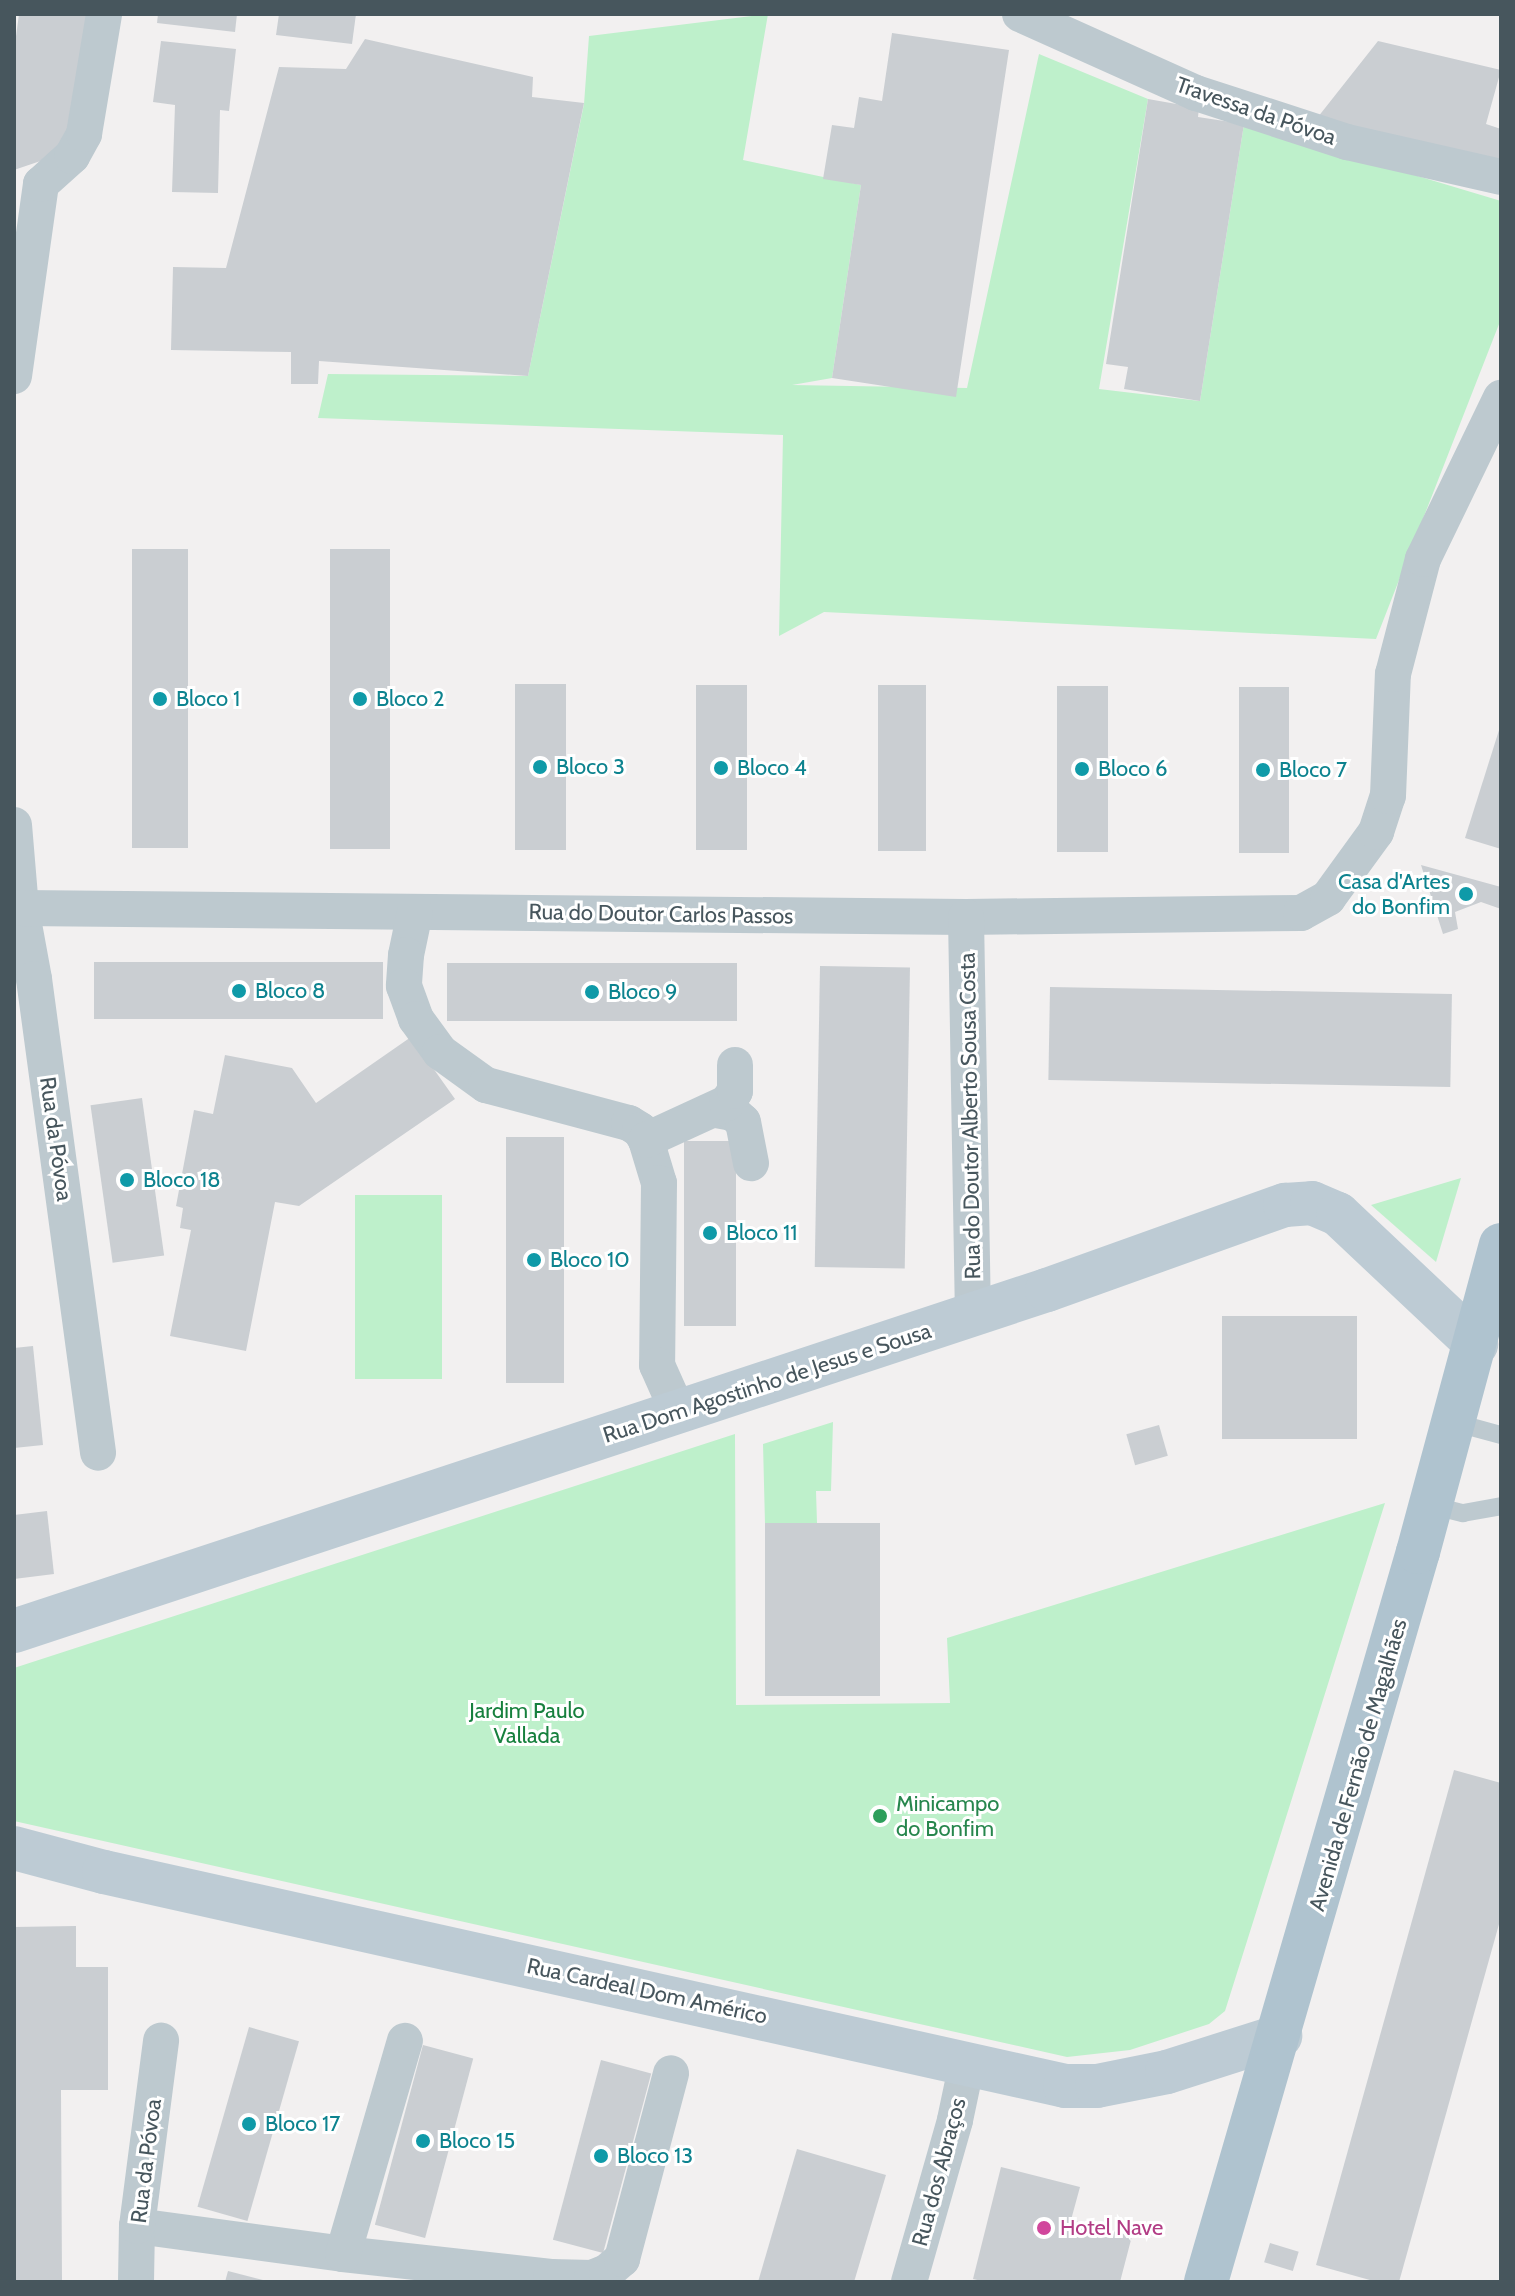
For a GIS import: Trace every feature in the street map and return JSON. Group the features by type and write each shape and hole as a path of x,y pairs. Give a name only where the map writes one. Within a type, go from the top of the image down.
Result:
{"main road":[{"name":"Avenida de Fernão de Magalhães","path":"1206,2282 1280,2036 1476,1344 1501,1245"}],"street":[{"path":"14,376 27,194 72,156 84,134 104,14"},
{"name":"Travessa da Póvoa","path":"1020,14 1196,93 1347,142 1501,177"},
{"name":"Rua do Doutor Carlos Passos","path":"21,908 966,917 1301,913 1328,898 1376,832 1388,796 1390,696 1423,559 1501,398"},
{"name":"Rua da Póvoa","path":"14,825 21,908 34,979 98,1453"},
{"path":"415,912 406,955 404,986 416,1019 440,1052 486,1085 629,1123 640,1130 646,1140 659,1183 657,1365 665,1392 678,1412"},
{"name":"Rua do Doutor Alberto Sousa Costa","path":"966,917 973,1315"},
{"path":"646,1140 716,1110 735,1091 735,1065"},
{"path":"716,1110 733,1113 743,1122 751,1163"},
{"name":"Rua Dom Agostinho de Jesus e Sousa","path":"14,1631 973,1315 1285,1205 1312,1203 1338,1214 1476,1344"},
{"name":"Rua Cardeal Dom Américo","path":"14,1848 119,1875 1065,2086 1097,2086 1167,2072 1280,2036"},
{"name":"Rua da Póvoa","path":"136,2282 137,2226 161,2041"},
{"path":"343,2254 405,2041"},
{"name":"Rua dos Abraços","path":"909,2282 955,2120 967,2063"},
{"path":"137,2226 343,2254 383,2270 550,2279 592,2278 607,2272 622,2259 671,2073"}],"lane":[{"path":"1453,1422 1501,1435"},
{"path":"1430,1505 1476,1513 1501,1506"}],"green space":[{"path":"768,14 743,160 861,185 832,378 792,385 967,388 1039,54 1148,99 1099,389 1200,401 1244,124 1501,201 1501,319 1376,639 824,612 779,636 783,435 318,418 328,374 528,376 584,104 589,36"},
{"path":"1461,1178 1436,1262 1371,1205"},
{"path":"355,1195 442,1195 442,1379 355,1379"},
{"path":"833,1422 831,1491 816,1491 817,1523 765,1524 763,1444"},
{"name":"Jardim Paulo Vallada","path":"735,1434 736,1705 950,1703 947,1638 1385,1503 1225,2011 1209,2024 1130,2050 1067,2057 14,1821 14,1668"}],"building":[{"path":"19,14 89,14 67,152 14,170 14,51"},
{"path":"158,14 237,14 235,32 157,23"},
{"path":"279,14 356,14 352,44 276,35"},
{"path":"892,33 1009,50 956,397 832,378 861,185 823,179 832,125 854,128 859,97 882,101"},
{"path":"365,39 533,77 532,97 584,103 528,376 319,361 318,384 291,384 291,352 171,350 173,267 226,268 279,67 346,69"},
{"path":"161,41 236,49 229,111 220,110 218,193 172,192 175,105 153,102"},
{"path":"1378,41 1501,70 1486,124 1501,129 1501,168 1314,122"},
{"path":"1148,99 1199,108 1198,117 1244,124 1200,401 1124,389 1128,367 1106,364"},
{"name":"Bloco 1","path":"132,549 188,549 188,848 132,848"},
{"name":"Bloco 2","path":"330,549 390,549 390,849 330,849"},
{"name":"Bloco 3","path":"515,684 566,684 566,850 515,850"},
{"name":"Bloco 4","path":"696,685 747,685 747,850 696,850"},
{"path":"878,685 926,685 926,851 878,851"},
{"name":"Bloco 6","path":"1057,686 1108,686 1108,852 1057,852"},
{"name":"Bloco 7","path":"1239,687 1289,687 1289,853 1239,853"},
{"path":"1501,727 1501,849 1465,838"},
{"name":"Casa d'Artes do Bonfim","path":"1421,865 1501,887 1501,909 1481,902 1455,912 1458,929 1443,934"},
{"name":"Bloco 8","path":"94,962 383,962 383,1019 94,1019"},
{"name":"Bloco 9","path":"447,963 737,963 737,1021 447,1021"},
{"path":"820,966 910,968 905,1269 815,1267"},
{"path":"1050,987 1452,994 1450,1087 1048,1080"},
{"path":"411,1037 455,1099 299,1206 275,1202 246,1351 170,1336 191,1230 180,1228 183,1208 176,1206 194,1110 213,1114 225,1055 292,1068 316,1103"},
{"name":"Bloco 18","path":"142,1098 164,1255 113,1263 91,1105"},
{"name":"Bloco 10","path":"506,1137 564,1137 564,1383 506,1383"},
{"name":"Bloco 11","path":"684,1141 736,1141 736,1326 684,1326"},
{"path":"1222,1316 1357,1316 1357,1439 1222,1439"},
{"path":"33,1346 43,1445 14,1448 14,1348"},
{"path":"1159,1425 1168,1456 1135,1465 1126,1434"},
{"path":"47,1511 54,1574 14,1579 14,1515"},
{"path":"765,1523 880,1523 880,1696 765,1696"},
{"path":"1454,1770 1501,1783 1501,1917 1399,2282 1377,2282 1316,2265"},
{"path":"76,1926 76,1967 108,1967 108,2090 61,2090 62,2282 14,2282 14,1927"},
{"name":"Bloco 17","path":"249,2027 299,2041 247,2221 197,2207"},
{"name":"Bloco 15","path":"423,2045 473,2058 425,2238 375,2225"},
{"name":"Bloco 13","path":"601,2060 651,2073 603,2253 553,2240"},
{"path":"797,2149 886,2175 854,2282 758,2282"},
{"name":"Hotel Nave","path":"1001,2167 1080,2187 1071,2220 1132,2236 1120,2282 986,2282 973,2279"},
{"path":"1270,2243 1299,2252 1293,2271 1264,2262"},
{"path":"228,2271 267,2281 267,2282 225,2282"}],"place":[{"name":"Bloco 1","path":"160,699"},
{"name":"Bloco 2","path":"360,699"},
{"name":"Bloco 3","path":"540,767"},
{"name":"Bloco 4","path":"721,768"},
{"name":"Bloco 6","path":"1082,769"},
{"name":"Bloco 7","path":"1263,770"},
{"name":"Casa d'Artes do Bonfim","path":"1466,894"},
{"name":"Bloco 8","path":"239,991"},
{"name":"Bloco 9","path":"592,992"},
{"name":"Bloco 18","path":"127,1180"},
{"name":"Bloco 11","path":"710,1233"},
{"name":"Bloco 10","path":"534,1260"},
{"name":"Minicampo do Bonfim","path":"880,1816"},
{"name":"Bloco 17","path":"249,2124"},
{"name":"Bloco 15","path":"423,2141"},
{"name":"Bloco 13","path":"601,2156"},
{"name":"Hotel Nave","path":"1044,2228"}]}
